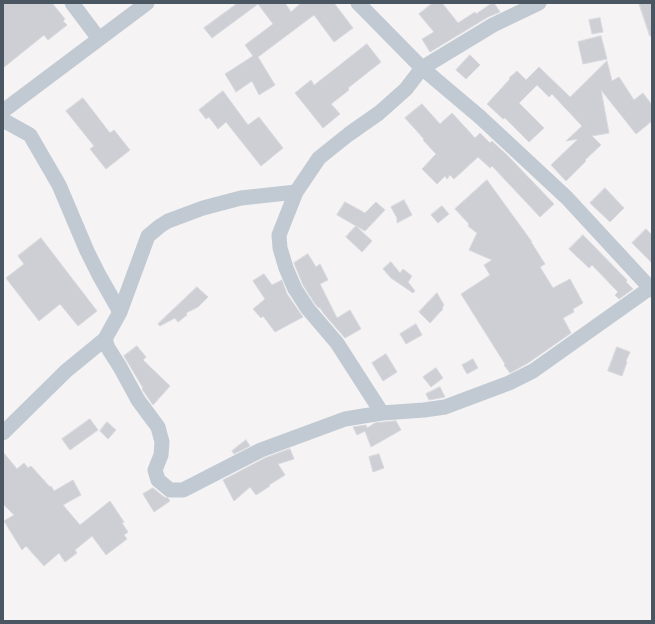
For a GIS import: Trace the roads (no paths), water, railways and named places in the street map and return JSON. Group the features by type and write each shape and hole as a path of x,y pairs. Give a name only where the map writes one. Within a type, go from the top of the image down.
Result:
{"street":[{"path":"72,3 99,39"},
{"path":"3,111 146,3"},
{"path":"105,339 108,348 138,400 158,427 162,442 161,454 155,470 158,480 170,490 183,490 260,450 345,419 382,413 444,407 509,383 533,371 651,289 567,198 480,118 422,68 358,3"},
{"path":"382,413 337,343 308,309 295,289 286,268 280,248 279,235 296,192 319,158 348,134 385,108 406,89 422,68 493,24 539,3"},
{"path":"3,120 30,135 59,185 90,257 120,312"},
{"path":"3,433 66,371 105,339 120,312 148,236 160,226 168,221 203,208 241,198 296,192"}]}
